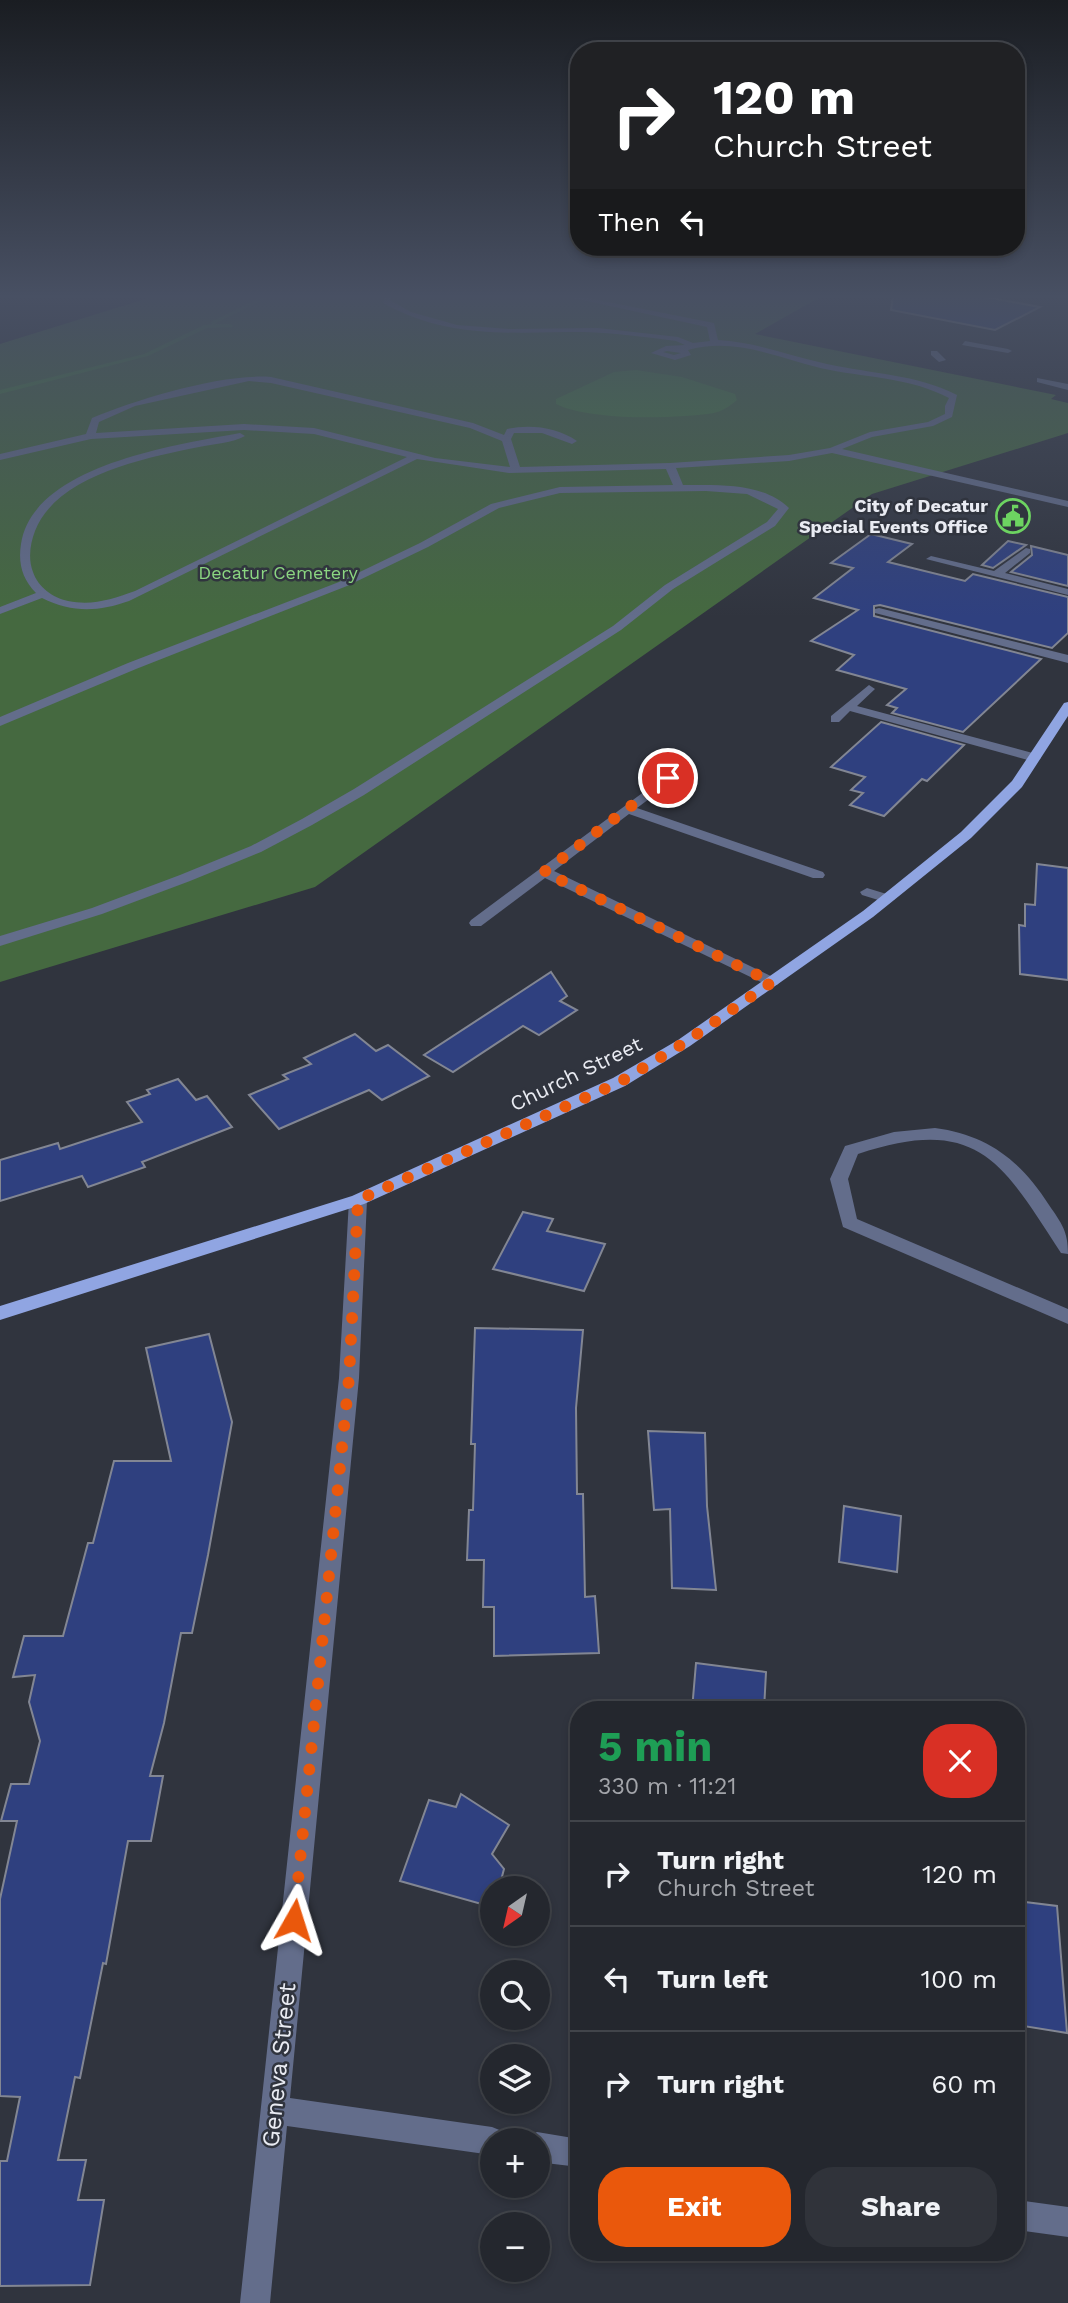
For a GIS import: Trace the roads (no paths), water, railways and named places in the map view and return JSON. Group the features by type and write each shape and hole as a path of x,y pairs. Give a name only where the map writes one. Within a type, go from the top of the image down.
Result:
{"main road":[{"name":"Church Street","path":"0,1313 358,1200 620,1082 684,1043 772,982 888,899 966,835 1017,784 1068,706"}],"street":[{"path":"92,436 91,429 96,420 139,402"},
{"path":"369,402 473,426 506,439"},
{"path":"0,457 92,436 244,427 289,428 342,437 415,456 516,470 670,466 789,458 832,450 870,435 930,424 950,415 951,402"},
{"path":"289,428 169,450 86,479 46,502 25,541 23,552 28,576 41,595 59,603 84,607 109,605 139,593 415,456"},
{"path":"516,470 506,439 510,430 542,429 572,441"},
{"path":"133,432 169,450"},
{"path":"832,450 1068,504"},
{"path":"670,466 679,488"},
{"path":"0,722 132,666 343,584 424,545 495,506 560,490 716,488 758,493 773,499 783,508 771,524 669,586 617,628 359,792 296,827 256,849 184,878 97,911 0,941"},
{"path":"996,575 1026,551"},
{"path":"931,559 1068,592"},
{"path":"0,611 41,595"},
{"path":"879,611 1068,659"},
{"path":"835,719 869,689"},
{"path":"848,707 1035,758"},
{"path":"476,923 668,778"},
{"path":"627,810 818,875"},
{"path":"544,872 772,982"},
{"path":"867,892 888,899"},
{"path":"1068,1248 1014,1170 986,1148 937,1132 890,1136 851,1150 839,1179 849,1223 1068,1317"},
{"name":"Geneva Street","path":"255,2303 349,1378 358,1200"},
{"path":"275,2110 480,2139"},
{"path":"550,2149 570,2152"},
{"path":"1025,2216 1068,2222"}],"place":[{"name":"City of Decatur Special Events Office","path":"1013,516"}],"park label":[{"name":"Decatur Cemetery","path":"278,573"}]}
